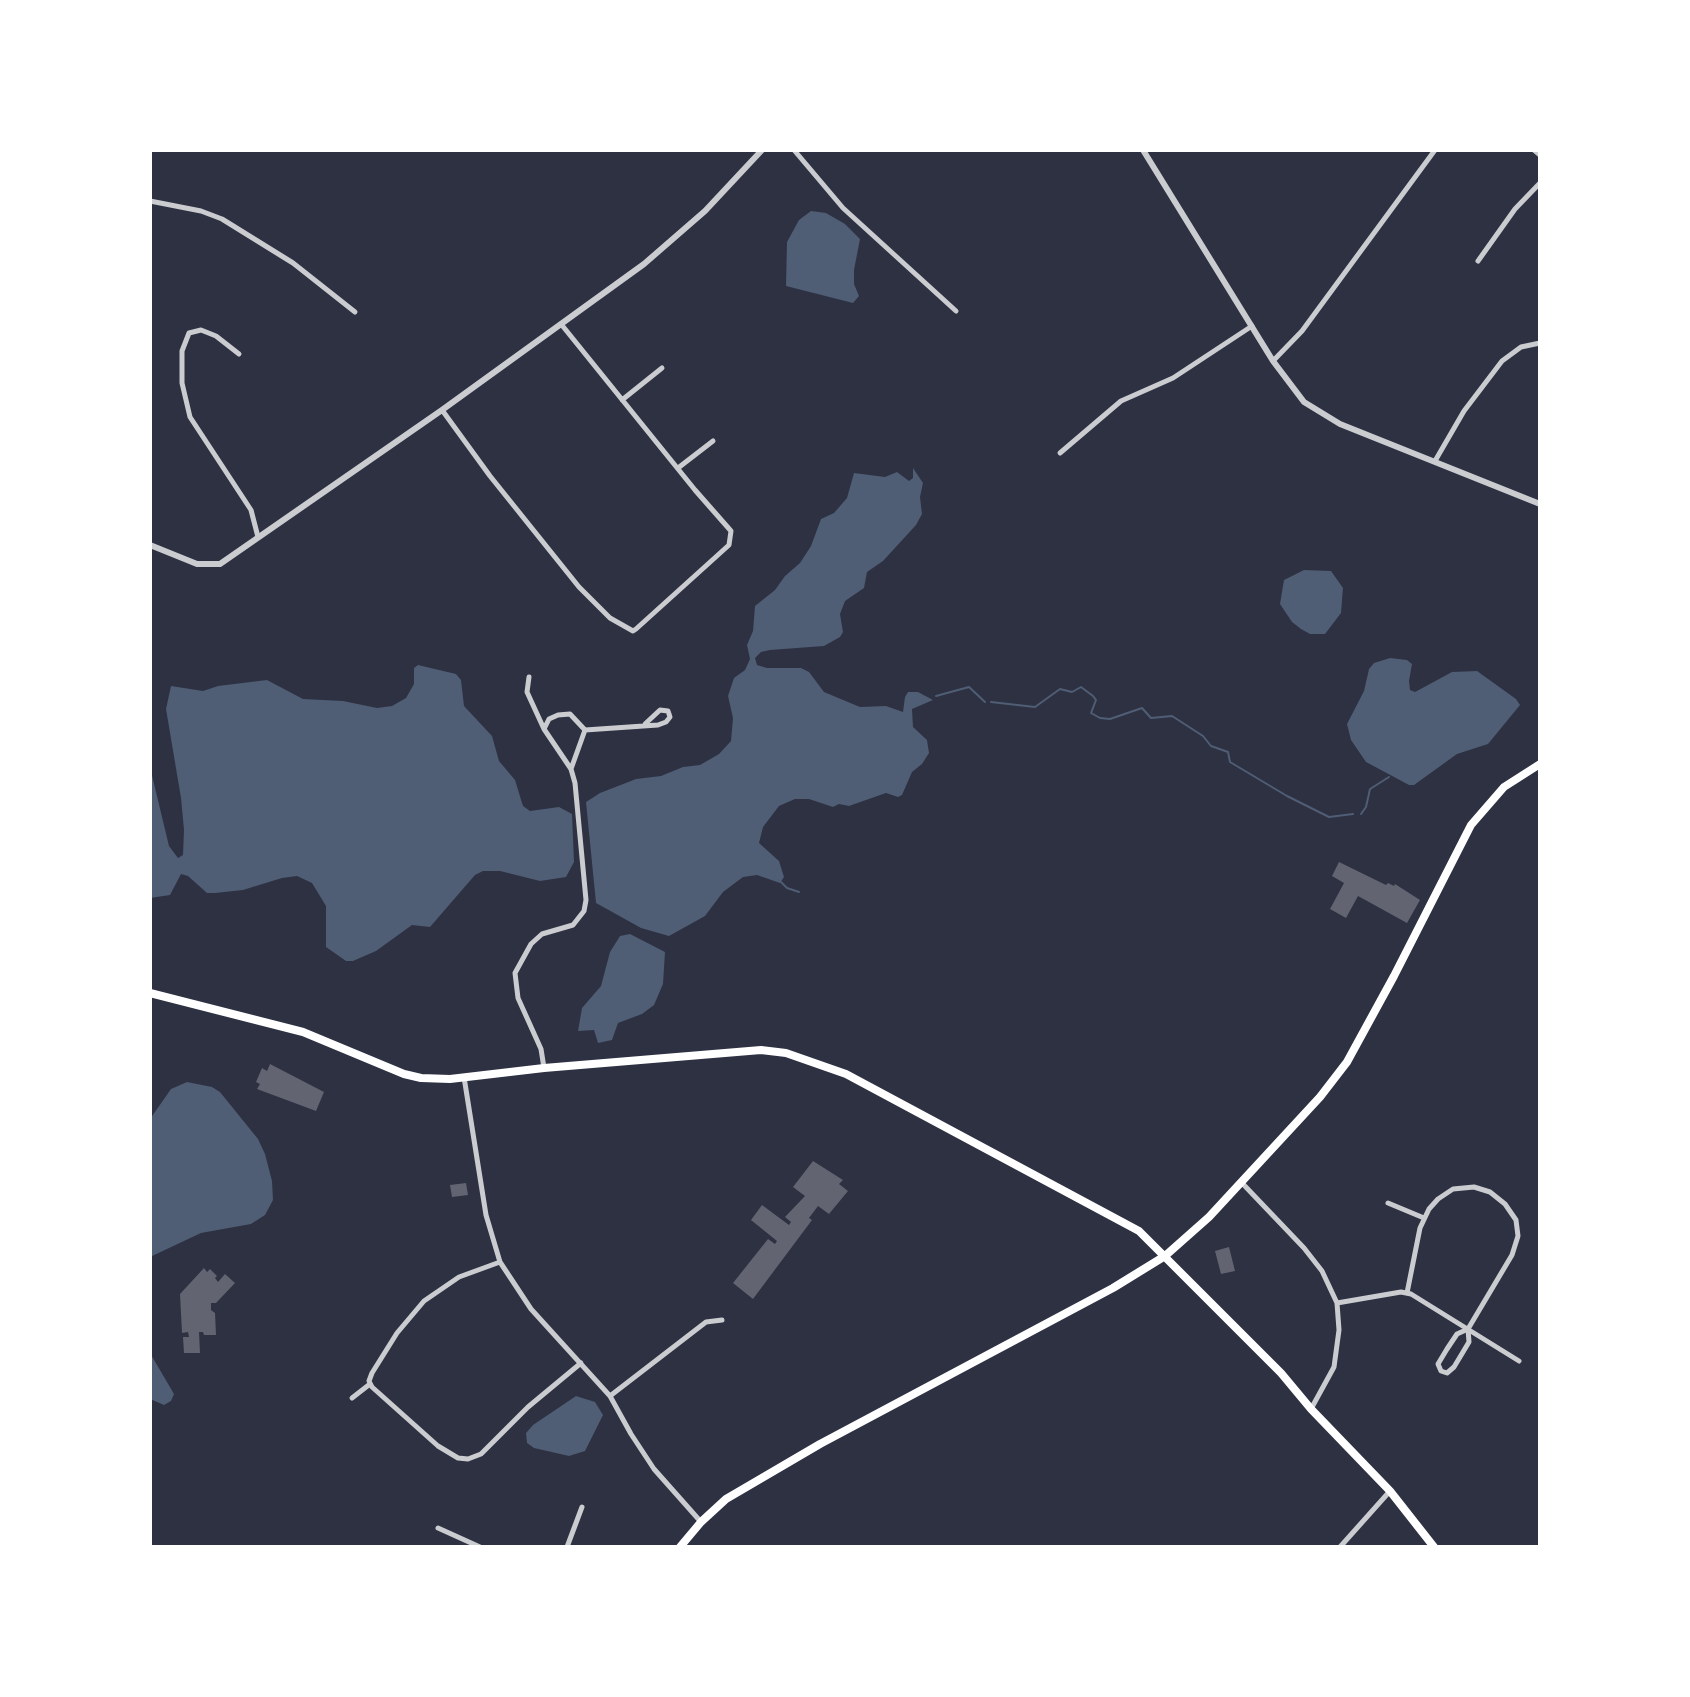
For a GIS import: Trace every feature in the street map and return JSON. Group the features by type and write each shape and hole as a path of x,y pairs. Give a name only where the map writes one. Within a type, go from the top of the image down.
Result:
{"main road":[{"path":"680,1547 701,1522 726,1499 820,1444 1014,1342 1165,1256 1242,1183 1320,1097 1347,1062 1471,825 1504,787 1540,764"},
{"path":"150,993 303,1032 404,1074 422,1078 464,1077 761,1050 812,1061 846,1074 1140,1231 1281,1373 1311,1409 1390,1491 1434,1547"}],"street":[{"path":"150,545 197,564 220,564 442,410 644,264 705,211 762,150"},
{"path":"794,150 867,231 956,311"},
{"path":"1143,150 1273,361 1304,402 1340,424 1540,504"},
{"path":"1273,361 1302,331 1435,150"},
{"path":"1534,150 1540,155"},
{"path":"1478,261 1515,209 1540,183"},
{"path":"150,201 201,211 222,219 294,263 355,312"},
{"path":"442,410 507,498 579,587 610,618 633,631 636,629 729,545 731,531 561,324"},
{"path":"1060,453 1120,401 1173,378 1252,326"},
{"path":"239,354 216,336 201,330 189,333 182,351 182,383 190,417 251,510 258,537"},
{"path":"1435,461 1464,411 1502,362 1521,347 1540,343"},
{"path":"622,400 662,368"},
{"path":"678,468 713,441"},
{"path":"529,677 527,692 544,729 571,769 577,796 586,900 584,911 573,925 542,934 531,944 515,973 518,998 541,1049 544,1068"},
{"path":"544,729 549,719 570,714 585,730"},
{"path":"585,730 645,724"},
{"path":"571,769 585,730"},
{"path":"464,1077 486,1215 500,1262 531,1310 610,1396 637,1445 654,1469 701,1522"},
{"path":"1242,1183 1304,1248 1322,1271 1337,1304 1339,1330 1334,1367 1311,1409"},
{"path":"1407,1293 1424,1218 1438,1198 1453,1189 1474,1187 1490,1192 1505,1204 1516,1220 1518,1236 1512,1255 1468,1329 1457,1334 1438,1364 1441,1371 1447,1374 1454,1367 1469,1342 1468,1329"},
{"path":"1388,1203 1424,1218"},
{"path":"352,1398 370,1384 372,1373 397,1333 424,1301 459,1277 500,1262"},
{"path":"1337,1304 1407,1293 1519,1361"},
{"path":"610,1396 706,1322 722,1320"},
{"path":"370,1384 409,1424 458,1458 468,1459 481,1454 528,1407 581,1363"},
{"path":"1340,1547 1390,1491"},
{"path":"567,1547 582,1507"},
{"path":"438,1528 480,1547"}],"water":[{"path":"811,211 826,213 845,224 860,239 854,270 854,284 859,296 853,303 786,286 787,242 799,220"},
{"path":"913,468 923,483 920,497 922,514 916,525 883,561 867,572 864,588 845,601 840,614 843,632 840,637 824,646 770,650 761,652 755,658 757,665 767,668 801,668 809,672 824,692 860,707 886,706 903,712 908,692 918,692 933,700 912,709 913,727 927,740 929,753 922,764 912,772 902,795 898,797 886,793 849,806 839,804 833,807 809,799 795,799 779,806 763,827 759,843 779,861 784,877 780,883 757,875 743,877 723,892 705,916 669,936 641,928 596,903 586,802 600,793 636,779 661,776 683,767 700,765 719,754 731,741 733,718 728,696 734,678 745,670 750,659 747,645 753,631 755,606 775,590 785,576 800,563 811,546 821,519 834,513 847,498 854,473 885,477 897,472 909,481 913,478"},
{"path":"1304,570 1331,571 1343,588 1341,613 1325,634 1310,634 1301,629 1292,622 1280,604 1284,580"},
{"path":"1390,658 1407,660 1412,664 1409,681 1410,690 1415,692 1452,672 1477,671 1516,699 1520,705 1488,744 1457,754 1414,785 1409,785 1366,762 1351,740 1347,724 1364,691 1369,669 1374,663"},
{"path":"418,665 456,674 461,680 464,706 492,736 499,761 515,780 523,806 530,811 559,807 572,814 574,862 566,877 540,881 500,871 483,871 475,875 430,927 412,925 376,951 353,961 346,961 326,947 326,906 312,883 297,876 282,878 243,890 207,893 188,876 181,874 170,895 150,898 150,767 169,846 178,858 183,855 184,830 181,798 166,709 171,686 203,691 218,686 267,680 303,699 343,701 377,708 392,706 406,698 414,684 414,668"},
{"path":"630,934 665,952 663,984 654,1005 642,1014 618,1023 612,1040 598,1043 594,1030 578,1031 582,1008 601,986 610,952 620,936"},
{"path":"187,1082 212,1087 220,1092 258,1139 265,1154 272,1181 273,1200 265,1215 251,1224 201,1233 150,1257 150,1119 171,1089"},
{"path":"150,1353 174,1394 171,1401 164,1405 150,1399"},
{"path":"576,1396 595,1402 603,1415 585,1451 569,1456 534,1448 527,1443 526,1433 533,1425"}],"building":[{"path":"1339,862 1386,885 1388,883 1394,886 1395,884 1420,900 1407,923 1358,896 1346,918 1330,909 1344,883 1332,876"},
{"path":"270,1064 324,1092 316,1111 257,1089 260,1084 256,1082 262,1068 267,1071"},
{"path":"813,1161 843,1180 839,1184 848,1191 829,1214 818,1206 809,1218 812,1220 753,1299 733,1283 768,1239 775,1244 777,1241 751,1220 762,1205 789,1225 791,1222 785,1217 805,1196 793,1187"},
{"path":"466,1183 468,1195 452,1197 450,1185"},
{"path":"1229,1247 1235,1271 1221,1274 1215,1251"},
{"path":"204,1268 207,1272 210,1269 217,1276 215,1278 218,1282 225,1274 235,1283 216,1303 211,1303 211,1310 215,1313 216,1335 204,1335 203,1332 199,1332 200,1353 184,1353 183,1337 189,1337 188,1332 182,1333 180,1294"}],"waterway":[{"path":"936,696 969,687 985,702"},
{"path":"991,702 1035,707 1060,689 1072,692 1081,687 1096,700 1091,713 1100,718 1110,719 1142,708 1151,718 1172,716 1203,736 1211,746 1228,752 1230,762 1287,796 1329,817 1353,814"},
{"path":"1361,814 1366,807 1370,789 1389,777"},
{"path":"780,881 787,888 799,892"}]}
